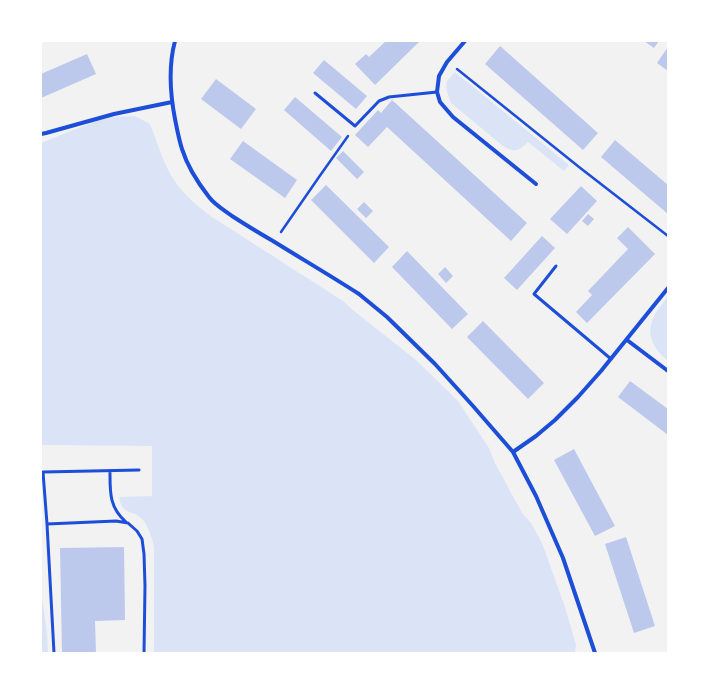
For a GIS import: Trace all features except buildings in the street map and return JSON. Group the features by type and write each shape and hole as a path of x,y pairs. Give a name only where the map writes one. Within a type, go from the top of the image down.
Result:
{"street":[{"path":"175,41 170,68 172,102 182,150 190,168 209,197 216,204 248,227 359,294 387,317 435,364 513,452 536,496 563,558 595,653"},
{"path":"465,41 446,62 439,76 437,92 440,102 453,117 536,184"},
{"path":"41,134 114,114 172,102"},
{"path":"513,452 536,436 555,420 597,376 668,288"},
{"path":"627,340 668,371"}],"lane":[{"path":"315,93 355,126 380,101 390,97 437,92"},
{"path":"556,266 534,294 611,359"},
{"path":"54,653 43,472 139,470"},
{"path":"110,471 110,491 115,509 120,516 137,531 142,539 145,586 144,653"},
{"path":"47,524 116,521 128,523"}],"path":[{"path":"446,62 668,236"},
{"path":"274,242 355,126"}],"shaded area":[{"path":"455,72 569,165 564,171 528,142 516,150 510,150 503,146 451,103 446,86 447,81"},
{"path":"135,116 150,124 172,176 184,193 193,202 212,217 343,301 416,360 458,401 489,448 495,463 522,513 531,523 542,543 565,607 576,645 575,653 154,653 154,547 146,524 137,515 122,507 119,497 152,496 152,446 41,445 41,143 106,117"},
{"path":"668,297 668,361 654,345 650,329 655,314"},
{"path":"41,589 47,633 48,653 41,653"}]}
